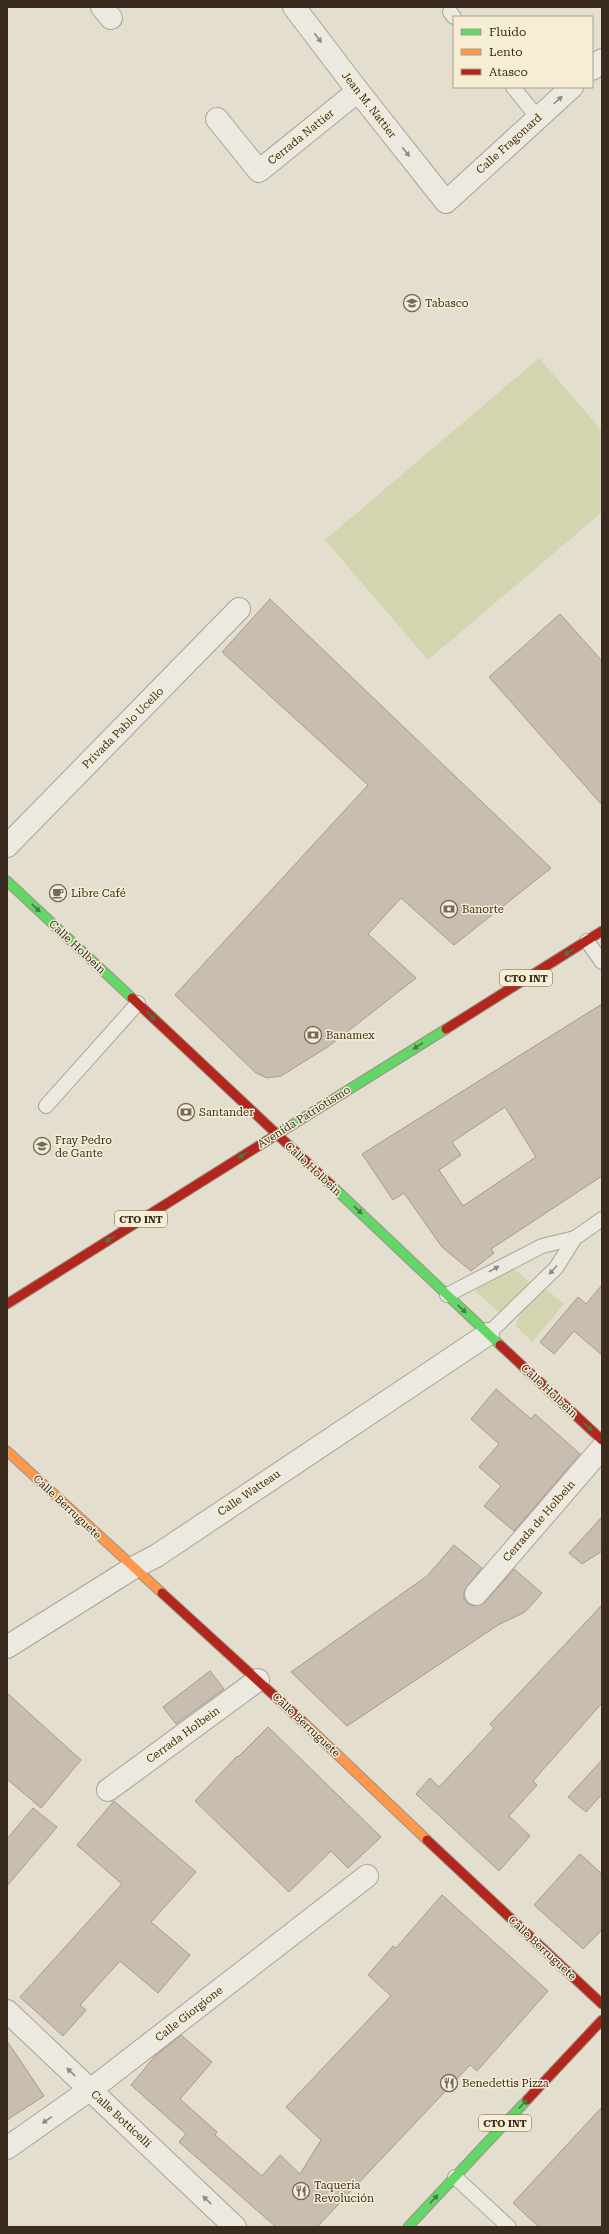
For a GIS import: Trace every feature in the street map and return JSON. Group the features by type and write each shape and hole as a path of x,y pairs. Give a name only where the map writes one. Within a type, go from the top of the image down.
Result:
{"street":[{"name":"Jean M. Nattier","path":"294,7 446,202"},
{"path":"593,68 602,60"},
{"name":"Calle Fragonard","path":"446,202 571,88"},
{"name":"Cerrada Nattier","path":"217,119 259,171 358,91"},
{"name":"Privada Pablo Ucello","path":"7,846 239,610"},
{"name":"Calle Holbein","path":"7,881 602,1440"},
{"name":"Avenida Patriotismo","path":"7,1304 602,932"},
{"name":"Calle Watteau","path":"7,1647 133,1568 156,1556 488,1334"},
{"name":"Cerrada de Holbein","path":"476,1594 602,1448"},
{"name":"Calle Berruguete","path":"7,1451 133,1568 258,1680 602,2004"},
{"name":"Cerrada Holbein","path":"108,1790 258,1680"},
{"name":"Calle Giorgione","path":"7,2148 90,2090 367,1876"},
{"name":"Calle Botticelli","path":"7,2011 235,2227"},
{"name":"CTO INT","path":"408,2227 602,2020"}],"lane":[{"path":"514,88 538,118"},
{"path":"587,941 602,962"},
{"path":"46,1106 138,1003"},
{"path":"447,1295 542,1246 575,1238 602,1219"},
{"path":"488,1334 556,1268 575,1238"},
{"path":"455,2177 509,2227"}],"green space":[{"path":"539,358 602,431 602,512 428,660 325,540"},
{"path":"513,1268 531,1283 500,1313 475,1291 480,1285"},
{"path":"547,1290 564,1304 532,1342 516,1326 518,1319 523,1308 530,1299"}],"building":[{"path":"270,599 551,868 454,945 401,898 368,934 416,978 329,1046 281,1076 267,1078 256,1073 175,995 368,785 222,652"},
{"path":"560,614 602,661 602,805 489,677"},
{"path":"602,1004 602,1176 491,1249 494,1253 471,1271 442,1247 404,1193 393,1200 362,1154","holes":["505,1107 536,1157 463,1206 439,1170 461,1155 452,1142"]},
{"path":"602,1285 602,1355 574,1331 554,1354 540,1342 578,1297 586,1304"},
{"path":"496,1389 531,1419 535,1414 580,1454 514,1531 484,1506 501,1486 479,1467 499,1444 471,1419"},
{"path":"602,1517 602,1551 582,1564 569,1553"},
{"path":"454,1545 482,1568 464,1591 464,1598 468,1604 474,1606 485,1602 514,1569 542,1593 525,1612 498,1625 347,1726 291,1672 427,1576"},
{"path":"602,1605 602,1703 533,1781 537,1785 509,1816 530,1836 499,1871 416,1794 430,1778 439,1787 494,1728 490,1724"},
{"path":"210,1671 224,1689 176,1724 163,1707"},
{"path":"7,1693 81,1760 41,1808 7,1779"},
{"path":"268,1727 381,1837 348,1868 331,1851 289,1892 195,1801 237,1756 238,1757"},
{"path":"602,1760 602,1794 586,1812 568,1797"},
{"path":"114,1801 196,1872 151,1922 190,1955 158,1993 120,1961 80,2005 86,2010 63,2036 20,1997 122,1884 77,1845"},
{"path":"33,1808 57,1827 7,1886 7,1839"},
{"path":"580,1854 602,1874 602,1930 583,1949 534,1905"},
{"path":"442,1895 548,1991 477,2071 470,2065 317,2227 276,2227 179,2142 186,2134 131,2085 155,2056 181,2035 212,2062 180,2099 217,2132 215,2135 262,2176 280,2155 300,2174 321,2140 286,2107 391,1996 368,1975 393,1946 396,1948"},
{"path":"7,2041 44,2096 7,2120"},
{"path":"602,2107 602,2227 539,2227 513,2203"}],"traffic: fast":[{"path":"7,881 132,998"},
{"path":"276,1135 446,1029"},
{"path":"331,1185 500,1345"},
{"path":"408,2227 527,2100"}],"traffic: slow":[{"path":"7,1451 162,1593"},
{"path":"302,1721 427,1840"}],"traffic: jam":[{"path":"446,1029 602,931"},
{"path":"132,998 331,1185"},
{"path":"7,1304 276,1135"},
{"path":"500,1345 602,1440"},
{"path":"162,1593 302,1721"},
{"path":"427,1840 602,2004"},
{"path":"527,2100 602,2020"}],"place":[{"name":"Tabasco","path":"412,303"},
{"name":"Libre Café","path":"58,893"},
{"name":"Banorte","path":"449,909"},
{"name":"Banamex","path":"313,1035"},
{"name":"Santander","path":"186,1112"},
{"name":"Fray Pedro de Gante","path":"42,1146"},
{"name":"Benedettis Pizza","path":"449,2083"},
{"name":"Taquería Revolución","path":"301,2191"}]}
